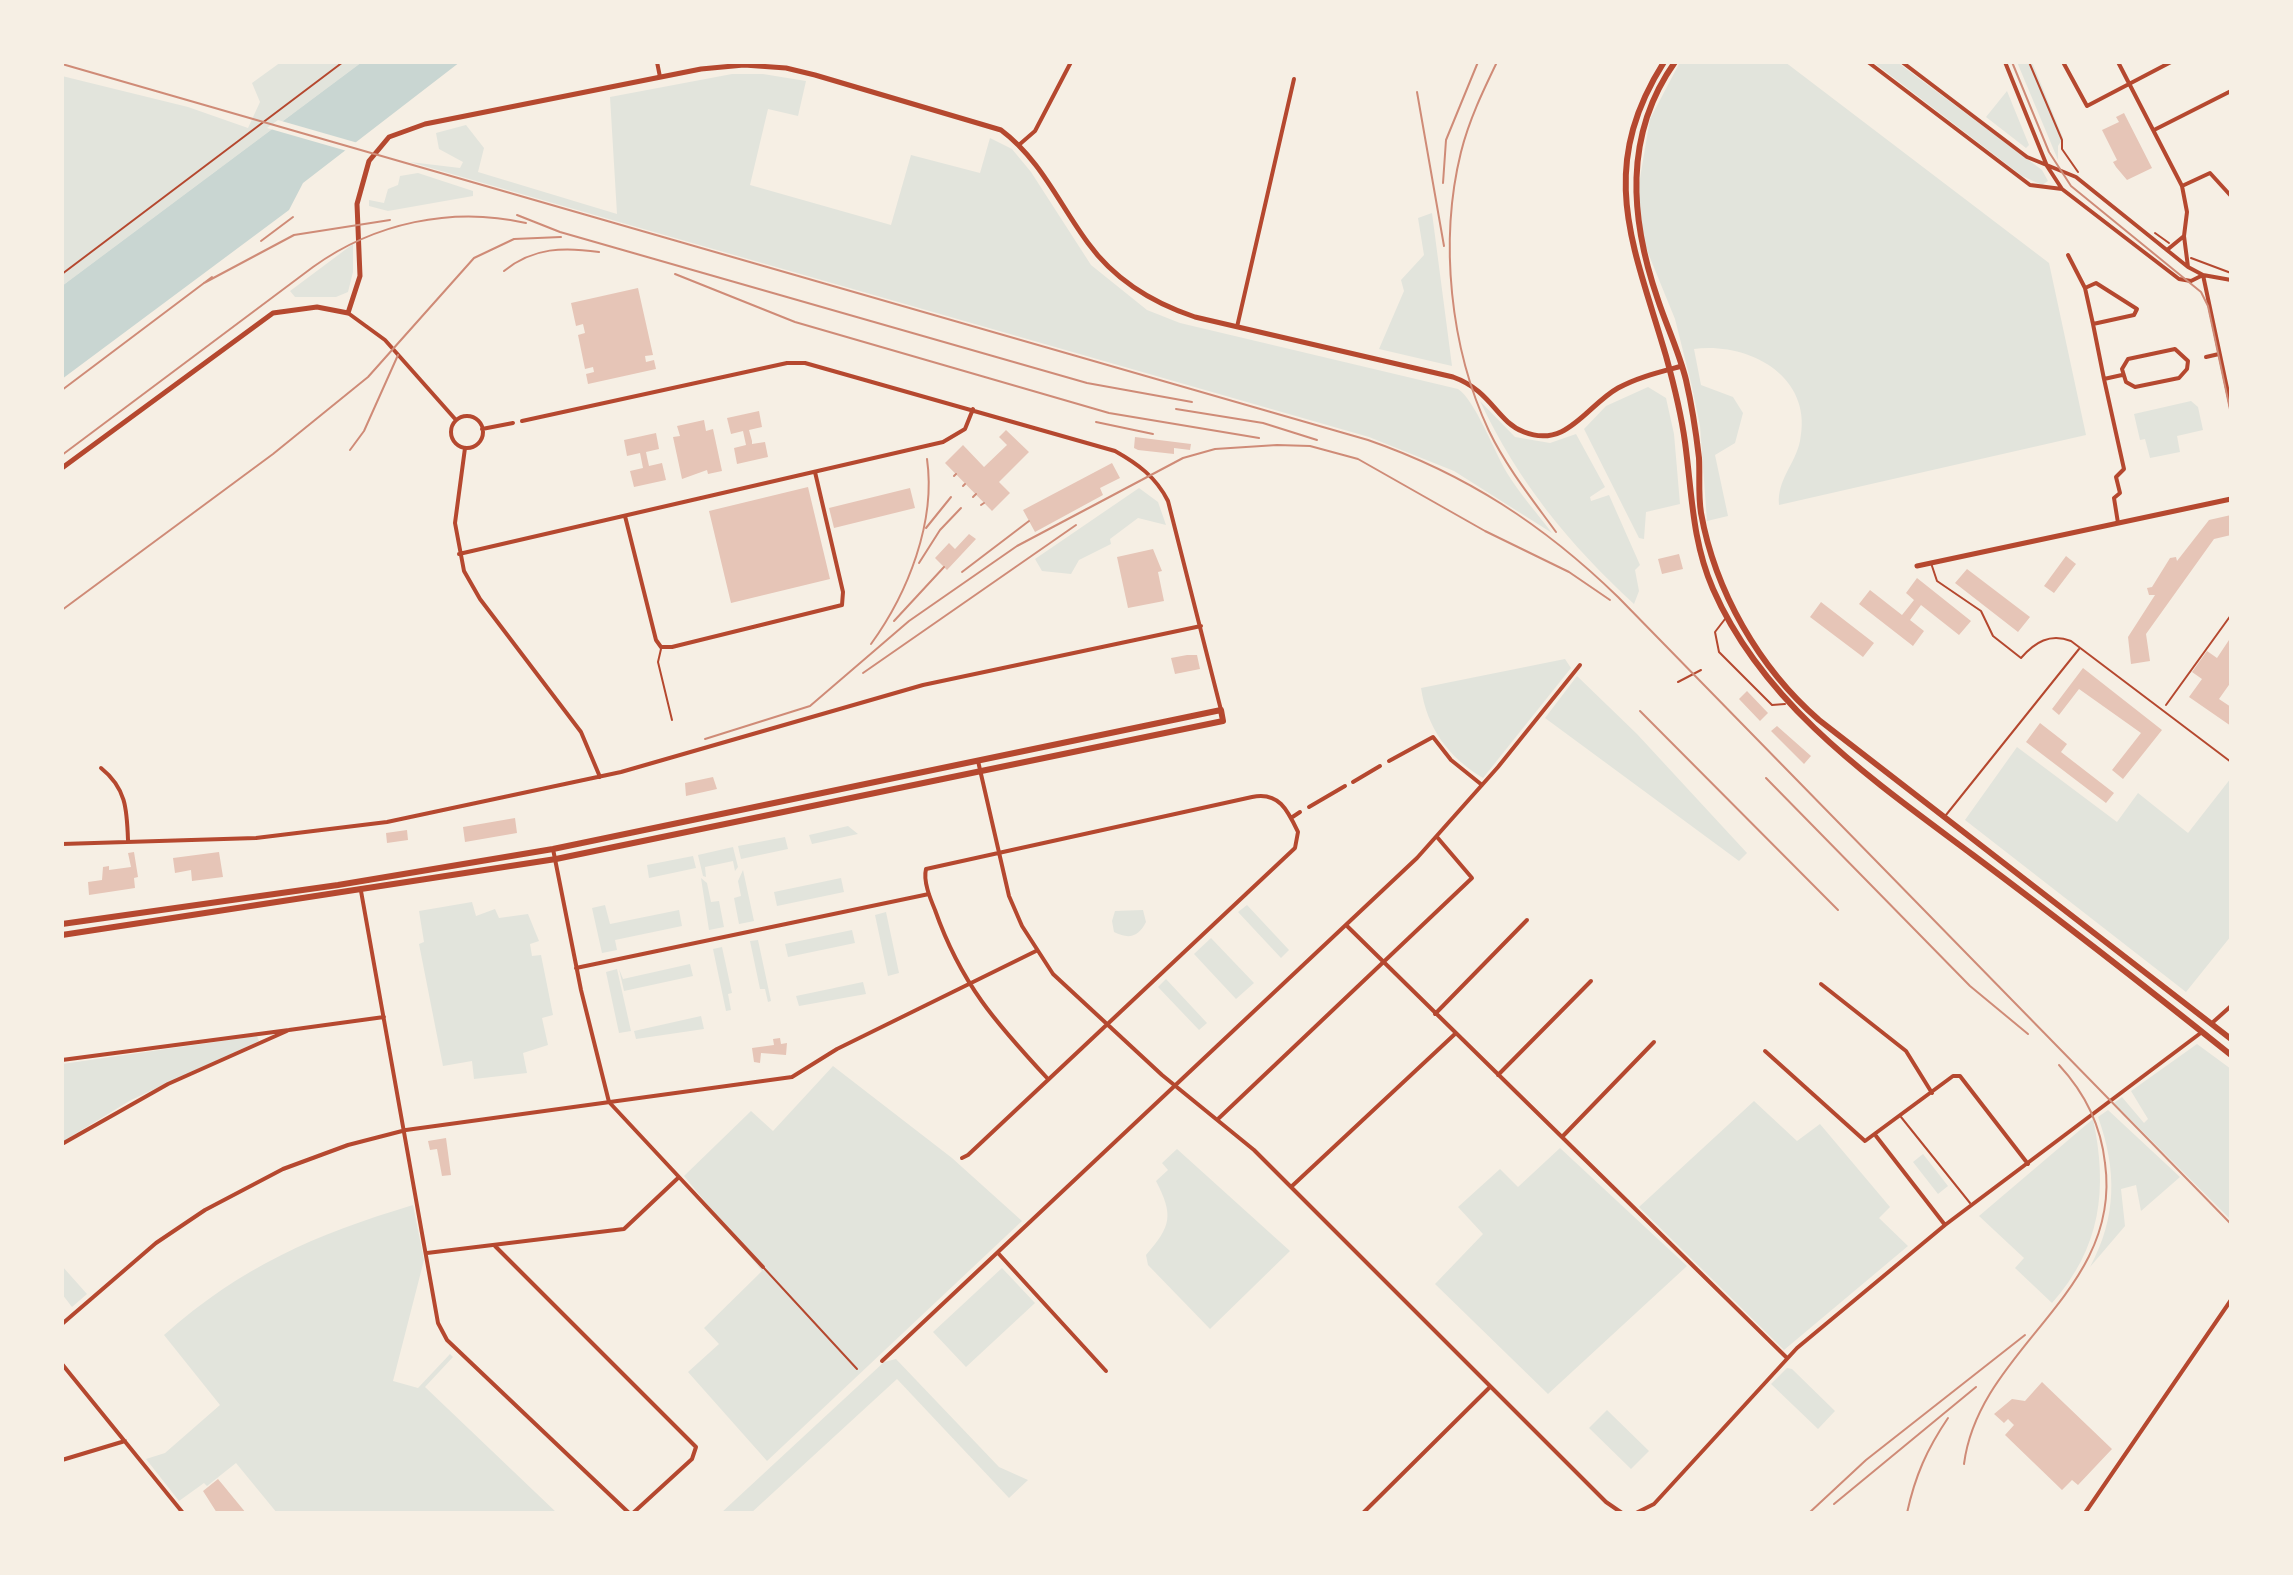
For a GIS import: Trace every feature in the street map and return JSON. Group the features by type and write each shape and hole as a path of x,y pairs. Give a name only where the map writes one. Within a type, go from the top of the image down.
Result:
{"main road":[{"path":"1664,62 1635,124 1625,189 1632,249 1670,370 1682,424 1691,515 1700,556 1726,618 1757,666 1789,703 1858,766 2231,1055"},
{"path":"1675,62 1644,125 1634,192 1641,246 1682,366 1697,438 1699,500 1706,535 1723,587 1757,648 1795,699 1874,765 2231,1039"},
{"path":"62,924 338,885 553,849 1221,710 1223,721 556,859 62,935"},
{"path":"1936,828 1943,818"},
{"path":"2202,1032 2212,1023"}],"street":[{"path":"657,62 660,77"},
{"path":"1020,144 1035,131 1071,62"},
{"path":"1868,62 2030,185 2062,189"},
{"path":"1902,62 2027,157 2076,177 2188,267 2203,275 2231,280"},
{"path":"2005,62 2047,166 2062,189 2179,279 2191,281 2203,275"},
{"path":"2063,62 2087,106 2171,62"},
{"path":"2118,62 2182,186 2187,212 2184,236 2188,267"},
{"path":"348,313 362,265 358,194 369,161 380,144 397,133 425,124 728,65 786,68 985,124 1020,144 1089,244 1122,278 1177,311 1453,377 1477,387 1512,424 1539,436 1567,430 1620,387 1682,366"},
{"path":"1237,327 1294,79"},
{"path":"2154,130 2231,91"},
{"path":"2182,186 2210,173 2231,196"},
{"path":"2167,250 2184,236"},
{"path":"2068,255 2085,288 2124,469 2116,477 2120,493 2114,498 2118,523"},
{"path":"2203,275 2231,407"},
{"path":"2085,288 2096,283 2137,309 2134,315 2093,324"},
{"path":"62,468 273,313 317,307 348,313 385,340 456,420"},
{"path":"2175,349 2191,360 2179,378 2135,387 2122,375 2128,359 2175,349"},
{"path":"2206,357 2220,354"},
{"path":"522,421 787,363 826,367 1115,451 1138,465 1160,485 1174,518 1221,710"},
{"path":"2104,379 2122,375"},
{"path":"459,554 951,439 965,429 973,409"},
{"path":"456,420 472,417 482,429"},
{"path":"456,420 453,437 465,448"},
{"path":"482,429 513,423"},
{"path":"465,448 477,444 482,429"},
{"path":"465,448 455,514 459,554 480,599 581,732 600,777"},
{"path":"625,516 656,640 661,647 842,605 843,592 815,472"},
{"path":"1917,566 2231,499"},
{"path":"62,844 256,838 331,831 600,777 889,693 1201,626"},
{"path":"882,1361 1437,837 1580,665"},
{"path":"1389,761 1433,737 1451,760 1482,785"},
{"path":"978,760 997,853 1015,912 1036,951 1053,974 1105,1025 1218,1119 1290,1187 1606,1502 1622,1513"},
{"path":"1353,782 1380,766"},
{"path":"101,768 116,780 123,794 128,840"},
{"path":"1309,807 1345,786"},
{"path":"962,1158 1048,1079 1295,848 1299,840 1291,818 1277,799 1260,795 928,867 924,872 929,894 944,936 968,984 994,1020 1048,1079"},
{"path":"1291,818 1300,812"},
{"path":"1218,1119 1472,878 1437,837"},
{"path":"553,849 603,1089 612,1104 678,1178 763,1267"},
{"path":"361,891 406,1130 436,1315 447,1340 631,1513 692,1459 696,1447 495,1246"},
{"path":"576,968 929,894"},
{"path":"1435,1014 1527,920"},
{"path":"1346,925 1786,1357"},
{"path":"62,1324 156,1243 229,1196 312,1158 406,1130 792,1077 837,1049 1036,951"},
{"path":"1498,1075 1591,981"},
{"path":"1821,984 1906,1051 1932,1093"},
{"path":"2212,1023 2231,1006"},
{"path":"62,1060 384,1017"},
{"path":"62,1144 168,1084 289,1030"},
{"path":"1636,1513 1654,1504 1786,1357 1945,1225 2202,1032"},
{"path":"1290,1187 1456,1033"},
{"path":"1562,1137 1654,1042"},
{"path":"1765,1051 1865,1141 1876,1136 1953,1076 1960,1076 2028,1164"},
{"path":"1876,1136 1945,1225"},
{"path":"427,1253 627,1228 678,1178"},
{"path":"998,1253 1106,1371"},
{"path":"2085,1513 2231,1300"},
{"path":"62,1364 183,1513"},
{"path":"1363,1513 1490,1387"},
{"path":"62,1460 125,1441"}],"lane":[{"path":"1931,563 1937,581 1981,611 1993,636 2021,658 2031,646 2054,637 2071,641 2231,762"},
{"path":"1726,618 1715,632 1719,652 1772,705 1789,703"},
{"path":"661,647 658,662 672,720"},
{"path":"1943,818 2080,648"},
{"path":"1901,1117 1972,1205"},
{"path":"763,1267 857,1369"}],"path":[{"path":"62,274 343,62"},
{"path":"2029,62 2062,140 2062,149 2083,178"},
{"path":"2151,229 2173,246"},
{"path":"2187,255 2231,273"},
{"path":"2163,710 2231,615"},
{"path":"1678,682 1701,670"}],"shaded area":[{"path":"281,62 362,62 62,286 62,76 188,107 248,128 260,102 252,83"},
{"path":"362,62 460,62 303,183 289,210 62,379 62,286"},
{"path":"1680,62 1785,62 2049,263 2086,435 1779,505 1783,480 1800,441 1802,418 1797,399 1787,382 1773,368 1756,358 1736,351 1694,349 1701,385 1733,397 1743,413 1735,443 1715,455 1728,516 1707,521 1700,426 1692,387 1675,319 1644,243 1638,190 1650,119"},
{"path":"1873,62 1897,62 2042,170 2048,181 2042,185 2022,176"},
{"path":"2017,62 2032,62 2063,138 2058,146 2058,160"},
{"path":"732,74 763,74 806,81 798,116 768,109 750,185 891,225 911,155 980,173 990,138 1012,149 1031,172 1091,265 1147,310 1180,323 1458,389 1478,415 1512,481 1552,533 1454,471 1369,437 410,162 460,168 463,162 439,149 436,133 466,125 484,148 478,172 617,214 610,97"},
{"path":"2007,91 2029,145 2026,148 1986,117"},
{"path":"418,173 473,191 473,196 388,211 369,206 369,200 384,203 388,189 398,185 400,176"},
{"path":"1432,213 1452,366 1379,349 1404,291 1401,280 1424,255 1418,218"},
{"path":"353,244 353,272 348,292 336,297 295,297 290,291"},
{"path":"1648,387 1666,398 1674,434 1680,504 1646,512 1644,539 1639,538 1584,429 1606,406"},
{"path":"1480,401 1515,437 1550,443 1576,434 1605,487 1590,497 1591,501 1609,495 1640,565 1635,570 1639,591 1634,604 1567,535 1528,485"},
{"path":"2191,401 2198,407 2203,430 2177,436 2180,452 2150,458 2145,439 2140,440 2134,414"},
{"path":"1139,488 1158,502 1166,525 1138,518 1110,539 1111,544 1079,560 1071,574 1042,571 1035,559"},
{"path":"1565,659 1571,668 1483,778 1459,761 1434,729 1421,688"},
{"path":"1577,676 1637,734 1747,853 1739,861 1545,718"},
{"path":"2017,747 2117,822 2138,793 2188,833 2231,778 2231,936 2186,992 1965,820"},
{"path":"848,826 858,834 812,844 809,835"},
{"path":"785,837 788,849 741,859 738,846"},
{"path":"733,847 738,867 735,871 733,861 705,867 706,877 703,876 698,855"},
{"path":"693,856 696,868 649,878 647,865"},
{"path":"743,870 754,921 739,924 734,898 741,896 738,881"},
{"path":"701,878 707,883 711,902 719,901 724,927 709,930"},
{"path":"841,878 844,892 777,906 774,892"},
{"path":"472,902 476,916 495,909 499,918 528,914 539,941 530,944 532,956 541,955 553,1015 542,1018 548,1045 523,1053 527,1073 474,1079 472,1061 443,1066 419,944 424,942 419,911"},
{"path":"605,905 610,924 679,910 682,926 615,940 617,950 602,953 592,908"},
{"path":"1247,905 1289,950 1281,958 1238,912"},
{"path":"1143,910 1146,922 1136,934 1124,936 1114,932 1112,921 1115,911"},
{"path":"886,912 899,973 888,976 875,915"},
{"path":"852,930 855,943 788,957 785,944"},
{"path":"1211,938 1254,983 1236,999 1194,954"},
{"path":"758,940 771,1001 768,1002 765,989 760,989 750,941"},
{"path":"722,947 732,993 728,994 731,1010 726,1011 713,949"},
{"path":"690,964 693,976 624,991 619,969 623,979"},
{"path":"617,969 631,1031 619,1033 606,972"},
{"path":"1166,979 1207,1023 1199,1030 1158,987"},
{"path":"863,982 866,994 799,1006 796,996"},
{"path":"701,1016 704,1029 636,1039 634,1031"},
{"path":"257,1036 259,1041 131,1100 62,1142 62,1064"},
{"path":"2197,1044 2231,1069 2231,1220 2114,1103 2122,1097 2144,1123 2148,1119 2131,1091"},
{"path":"833,1066 952,1158 1022,1221 767,1461 688,1372 719,1344 704,1328 762,1271 684,1176 751,1111 773,1131"},
{"path":"1754,1101 1797,1141 1820,1124 1890,1207 1879,1218 1908,1246 1784,1350 1639,1207"},
{"path":"2108,1110 2180,1177 2141,1211 2136,1185 2121,1189 2125,1226 2090,1267 2109,1212 2109,1156 2098,1117"},
{"path":"2093,1119 2100,1170 2096,1217 2081,1261 2052,1303 2015,1268 2024,1258 1979,1216"},
{"path":"1560,1148 1687,1266 1548,1394 1435,1284 1483,1234 1458,1207 1500,1169 1518,1187"},
{"path":"1177,1149 1290,1251 1210,1329 1148,1265 1146,1255 1161,1236 1167,1220 1166,1203 1156,1181 1168,1170 1162,1163"},
{"path":"1923,1154 1948,1186 1938,1194 1913,1162"},
{"path":"413,1205 424,1260 393,1381 418,1388 450,1354 453,1357 425,1387 557,1513 277,1513 236,1463 207,1486 204,1483 179,1501 146,1459 165,1453 220,1405 164,1335 222,1290 281,1255 343,1228"},
{"path":"62,1266 87,1294 72,1307 62,1294"},
{"path":"1002,1268 1035,1303 966,1367 933,1332"},
{"path":"896,1359 999,1467 1028,1480 1009,1498 897,1379 751,1513 721,1513 884,1362"},
{"path":"1787,1368 1792,1369 1835,1411 1818,1429 1771,1384"},
{"path":"1607,1410 1649,1451 1631,1469 1589,1428"}],"pier":[{"path":"278,120 358,143 347,151 267,128"}],"building":[{"path":"2124,113 2152,168 2127,180 2113,162 2117,160 2102,130 2119,122 2116,117"},
{"path":"638,288 653,355 645,356 646,362 654,360 656,369 588,384 586,374 594,372 593,367 585,369 578,335 585,333 583,324 576,326 571,303"},
{"path":"759,411 762,427 749,430 752,444 765,442 768,457 737,464 734,448 746,445 743,431 731,434 727,418"},
{"path":"704,420 706,431 713,429 722,471 708,474 707,470 682,479 673,437 680,436 677,426"},
{"path":"1006,430 1029,452 999,482 1010,493 992,511 945,463 963,445 984,467 1007,445 999,437"},
{"path":"656,433 659,449 646,452 647,457 649,466 662,463 666,480 634,487 630,471 643,468 640,453 627,456 624,440"},
{"path":"1135,437 1191,444 1190,450 1174,448 1174,454 1138,450 1134,448"},
{"path":"1112,463 1120,478 1100,488 1103,495 1035,532 1023,510"},
{"path":"808,487 830,579 731,603 709,511"},
{"path":"910,488 915,508 834,528 829,508"},
{"path":"2231,515 2231,535 2214,539 2146,634 2150,661 2131,664 2128,637 2155,595 2149,595 2147,588 2152,587 2170,558 2176,557 2177,561 2209,520"},
{"path":"969,534 976,539 947,570 935,558 949,543 955,549"},
{"path":"1153,549 1162,571 1158,572 1164,601 1128,608 1117,557"},
{"path":"1679,554 1683,569 1662,574 1658,559"},
{"path":"2066,556 2076,564 2054,593 2044,586"},
{"path":"1967,569 2030,617 2018,632 1955,583"},
{"path":"1917,578 1971,621 1959,635 1921,605 1910,620 1924,631 1913,646 1859,604 1870,590 1902,615 1914,600 1906,593"},
{"path":"1821,602 1874,643 1863,657 1810,617"},
{"path":"2229,640 2231,682 2219,699 2231,707 2231,726 2189,697 2202,679 2192,672 2207,651 2217,658"},
{"path":"1197,655 1200,669 1175,674 1171,658"},
{"path":"2083,668 2162,730 2123,779 2112,770 2141,733 2079,689 2059,715 2052,709"},
{"path":"1747,691 1768,713 1760,721 1739,699"},
{"path":"2040,723 2067,744 2061,752 2114,793 2106,803 2026,742"},
{"path":"1777,726 1811,756 1804,764 1771,731"},
{"path":"713,777 717,789 686,796 685,783"},
{"path":"515,818 517,833 465,842 463,827"},
{"path":"407,830 408,840 387,843 386,833"},
{"path":"134,852 138,877 134,878 135,888 89,895 88,882 102,880 103,867 109,866 109,870 131,867 128,853"},
{"path":"219,852 223,877 192,881 191,870 175,873 173,858"},
{"path":"780,1038 781,1044 787,1043 786,1055 761,1053 760,1063 754,1062 752,1048 774,1045 773,1039"},
{"path":"446,1138 451,1175 442,1176 437,1149 430,1150 428,1141"},
{"path":"2042,1382 2112,1449 2078,1485 2072,1480 2062,1490 2005,1435 2014,1425 2008,1419 2004,1423 1994,1414 2012,1399 2025,1401"},
{"path":"218,1479 246,1513 217,1513 203,1491"}],"tram line":[{"path":"2012,62 2049,152 2071,186 2201,292 2208,306 2231,414"}],"railway":[{"path":"1443,183 1446,140 1478,62"},
{"path":"1497,62 1468,129 1454,186 1450,258 1452,294 1465,365 1489,431 1512,471 1556,532"},
{"path":"62,64 1368,440 1471,486 1562,547 1618,597 2231,1224"},
{"path":"1417,92 1444,246"},
{"path":"517,215 560,232 1087,383 1192,402"},
{"path":"261,241 293,217"},
{"path":"62,455 313,267 362,239 388,229 442,218 498,218 526,223"},
{"path":"204,283 294,235 390,220"},
{"path":"62,610 273,454 368,377 474,258 514,239 561,237"},
{"path":"504,271 538,253 574,249 599,252"},
{"path":"675,274 795,322 1109,413 1259,438"},
{"path":"62,390 212,277"},
{"path":"350,450 364,431 398,355"},
{"path":"1176,409 1263,423 1317,440"},
{"path":"1096,422 1153,434"},
{"path":"705,739 810,706 909,621 1017,546 1183,458 1215,449 1310,446 1358,459 1485,531 1569,572 1610,600"},
{"path":"871,644 897,602 916,556 927,507 927,459"},
{"path":"973,497 976,494"},
{"path":"926,528 951,497"},
{"path":"919,563 940,530 961,508"},
{"path":"962,572 1029,521"},
{"path":"863,673 1076,525"},
{"path":"894,621 944,567"},
{"path":"1640,711 1838,910"},
{"path":"1766,778 1970,986 2028,1034"},
{"path":"1964,1464 1975,1423 1995,1386 2072,1285 2093,1248 2105,1208 2105,1163 2100,1136 2083,1098 2059,1065"},
{"path":"1809,1513 1866,1460 2025,1335"},
{"path":"1834,1504 1976,1387"},
{"path":"1907,1513 1923,1463 1948,1418"}]}
